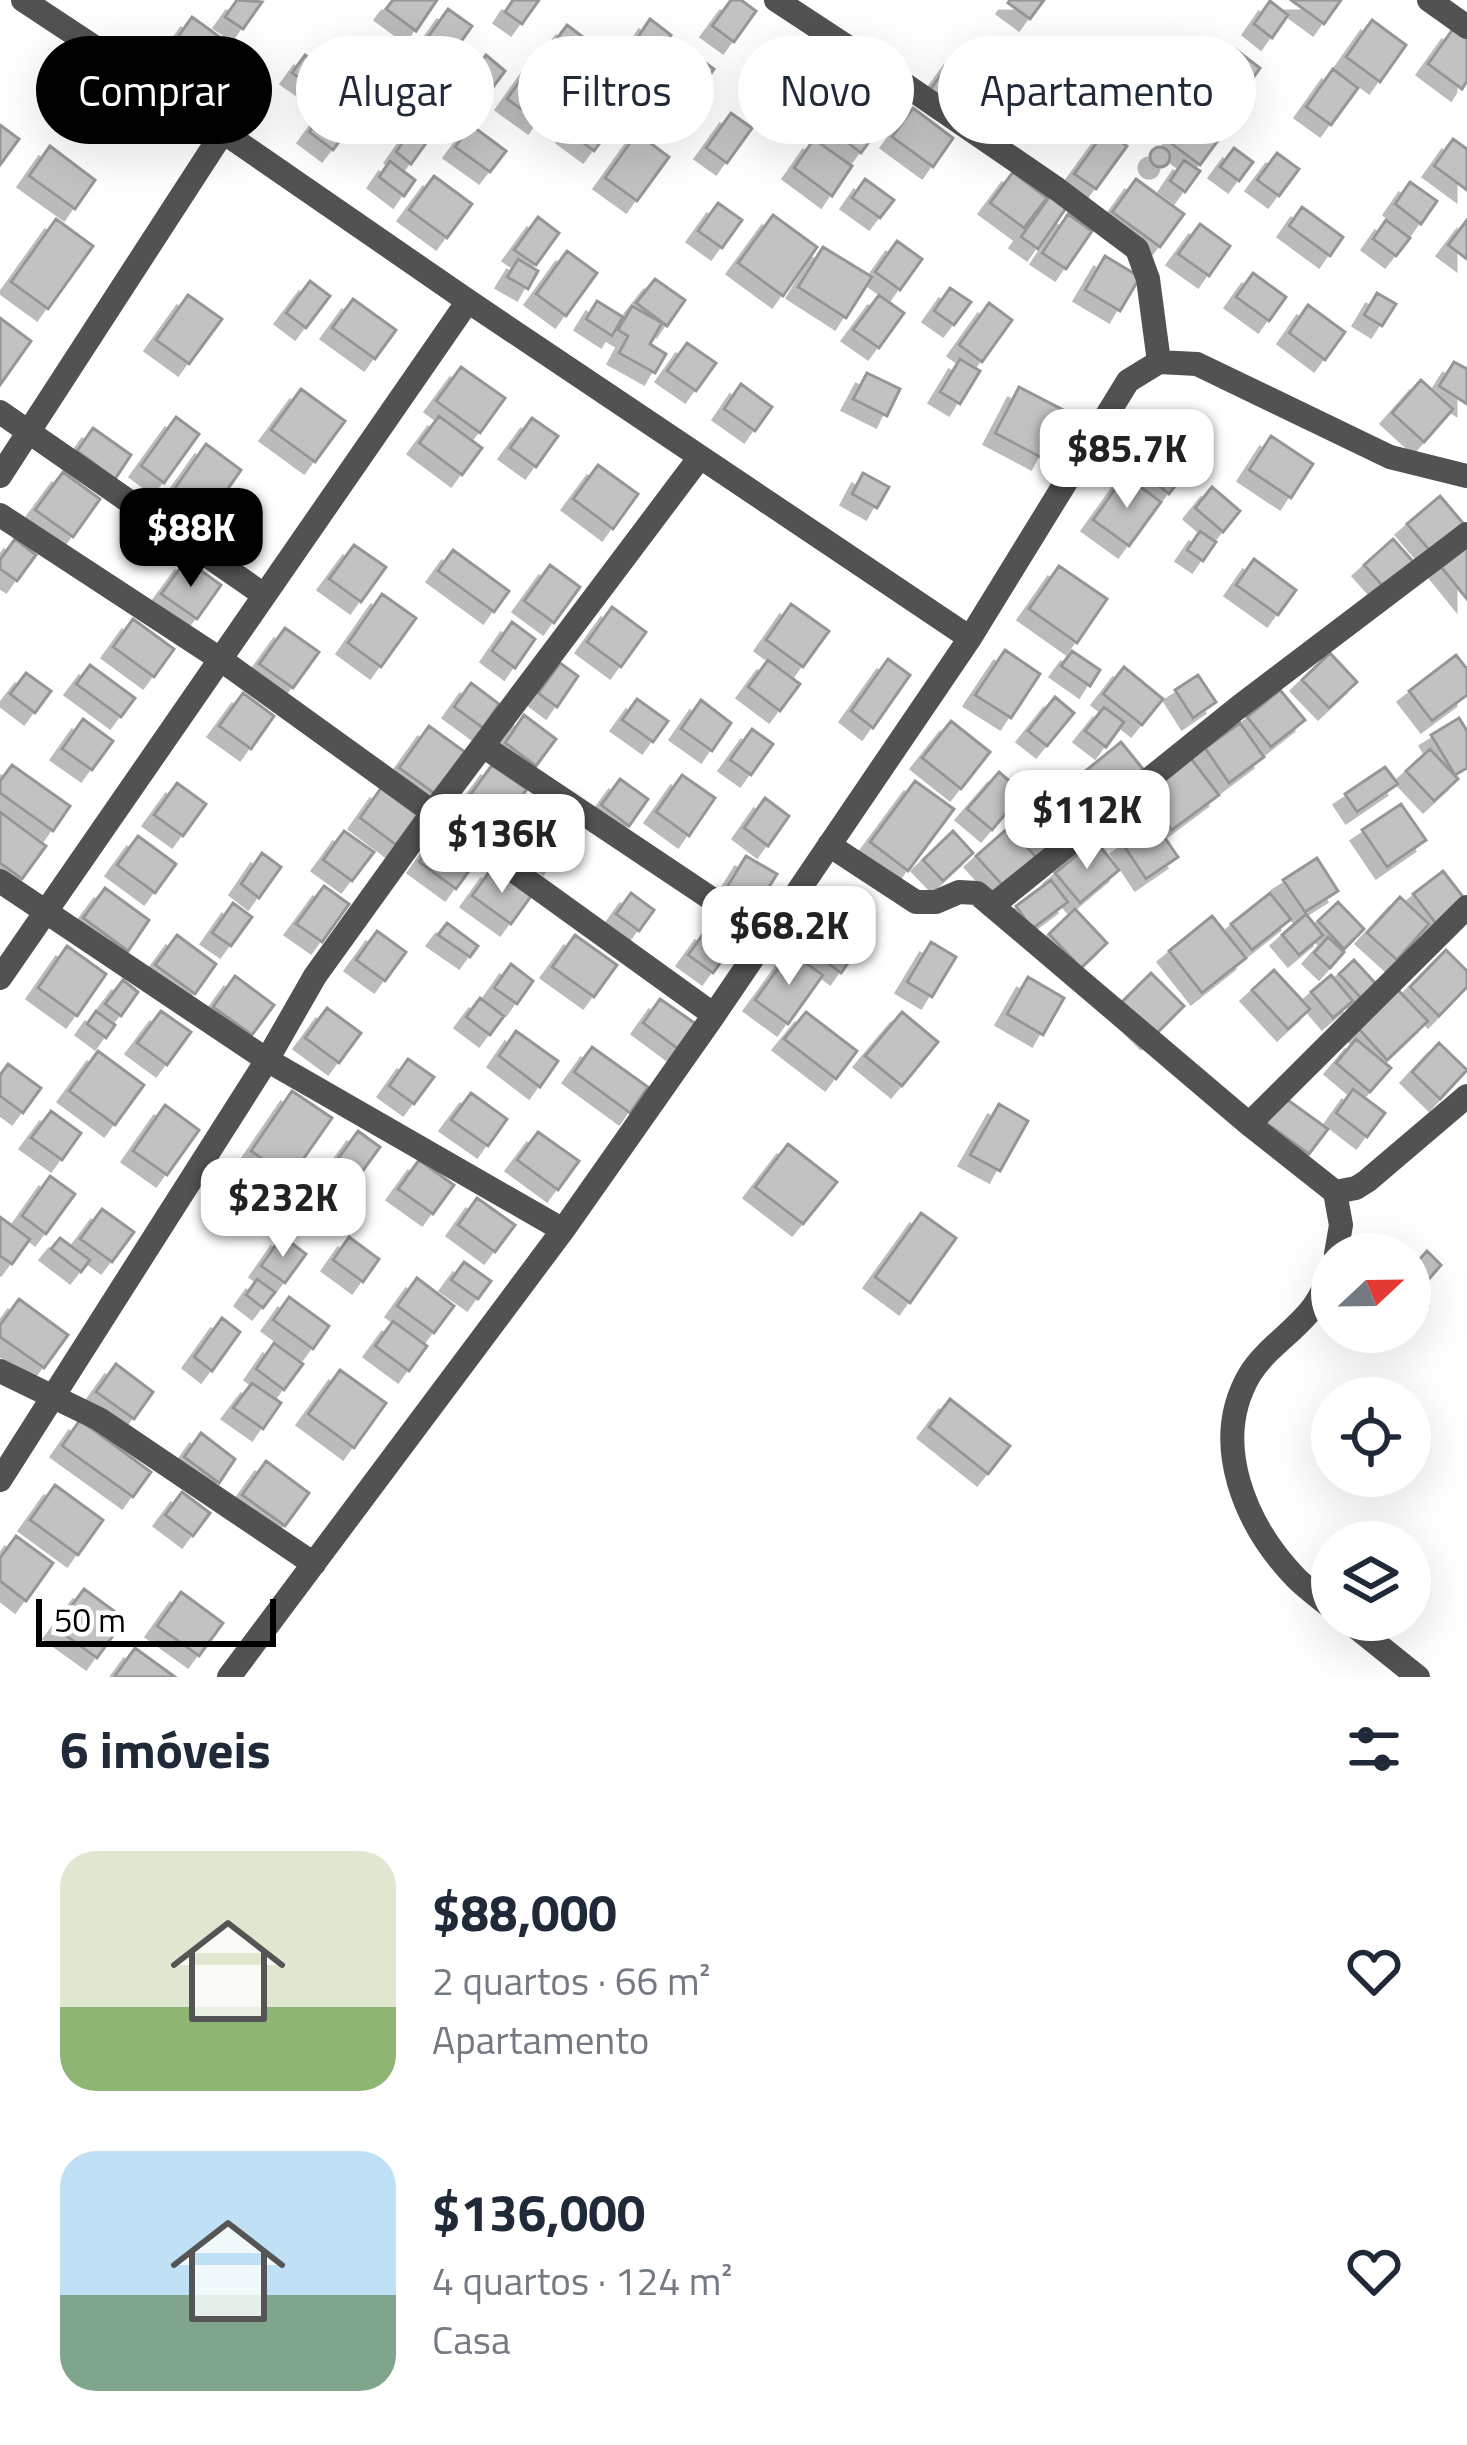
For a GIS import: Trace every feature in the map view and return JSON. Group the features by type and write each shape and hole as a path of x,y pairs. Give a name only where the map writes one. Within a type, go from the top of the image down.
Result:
{"street":[{"path":"22,0 77,36"},
{"path":"776,0 1057,189 1137,249 1148,279 1159,362"},
{"path":"1430,0 1467,27"},
{"path":"0,476 215,144"},
{"path":"240,144 970,638"},
{"path":"0,978 468,301"},
{"path":"229,1677 562,1230 714,1015 970,638 1128,381 1159,362 1197,364 1390,457 1467,476"},
{"path":"0,412 264,595"},
{"path":"0,1480 267,1060 315,976 700,457"},
{"path":"0,515 220,658 714,1015"},
{"path":"992,906 1240,706 1467,534"},
{"path":"483,746 767,936"},
{"path":"829,845 916,902 976,893 1335,1192 1340,1233"},
{"path":"0,881 267,1060 562,1230"},
{"path":"1249,1124 1467,907"},
{"path":"1335,1192 1367,1181 1467,1096"},
{"path":"1311,1309 1251,1373 1234,1415 1232,1449 1241,1495 1264,1538 1311,1591"},
{"path":"0,1371 99,1419 314,1564"},
{"path":"1373,1641 1418,1677"}],"building":[{"path":"237,0 262,2 243,29 225,17"},
{"path":"393,0 437,0 416,31 386,9"},
{"path":"513,0 539,0 522,24 505,12"},
{"path":"731,0 741,0 756,11 734,42 712,26"},
{"path":"1010,0 1044,0 1030,19"},
{"path":"1291,0 1341,0 1324,24"},
{"path":"1270,1 1288,15 1272,38 1254,24"},
{"path":"448,9 472,26 465,36 429,36"},
{"path":"192,17 218,36 179,36"},
{"path":"650,19 671,35 670,36 639,36"},
{"path":"1372,20 1406,45 1380,82 1346,57"},
{"path":"567,25 582,36 559,36"},
{"path":"1453,29 1467,39 1467,81 1462,89 1428,64"},
{"path":"494,62 505,71 494,86"},
{"path":"1333,69 1358,88 1331,125 1306,107"},
{"path":"518,83 518,107 507,99"},
{"path":"914,109 938,127 938,144 949,144 933,167 902,144 914,144"},
{"path":"731,113 738,118 741,144 727,163 706,148 714,144"},
{"path":"0,125 19,139 0,165"},
{"path":"1453,139 1467,149 1467,190 1434,166"},
{"path":"494,142 506,151 490,172 455,147"},
{"path":"402,144 425,144 411,164 396,152"},
{"path":"629,144 652,144 669,157 637,201 605,178"},
{"path":"811,144 821,144 852,166 832,196 794,168"},
{"path":"1096,144 1127,146 1096,189 1074,174"},
{"path":"1172,144 1215,144 1200,165"},
{"path":"50,146 95,180 75,209 29,176"},
{"path":"1160,147 1170,157 1160,167 1150,157"},
{"path":"1234,148 1253,162 1239,181 1220,167"},
{"path":"1277,153 1299,169 1279,196 1257,180"},
{"path":"1184,160 1200,171 1185,192 1170,181"},
{"path":"390,161 415,180 404,196 379,177"},
{"path":"1013,172 1047,198 1024,228 990,203"},
{"path":"434,176 472,204 447,238 409,210"},
{"path":"865,179 894,200 880,218 852,198"},
{"path":"1136,179 1184,214 1160,247 1112,212"},
{"path":"1410,182 1437,201 1421,224 1395,204"},
{"path":"1052,193 1068,205 1038,249 1021,237"},
{"path":"718,203 742,220 722,248 698,231"},
{"path":"1302,207 1343,237 1330,256 1289,226"},
{"path":"1068,214 1092,231 1066,269 1042,253"},
{"path":"773,215 817,247 783,296 738,263"},
{"path":"538,217 559,233 536,265 514,250"},
{"path":"56,219 93,246 48,309 11,282"},
{"path":"1386,220 1410,238 1396,256 1373,239"},
{"path":"1467,220 1467,259 1448,245"},
{"path":"1200,224 1230,246 1209,276 1178,254"},
{"path":"897,241 922,259 900,290 875,272"},
{"path":"823,247 872,277 846,318 798,287"},
{"path":"567,251 597,273 566,316 536,294"},
{"path":"1105,256 1140,277 1120,311 1085,290"},
{"path":"518,259 538,271 528,289 507,277"},
{"path":"1253,273 1286,297 1269,321 1236,297"},
{"path":"655,279 685,300 667,326 636,303"},
{"path":"310,281 330,296 306,328 286,313"},
{"path":"950,288 971,302 954,325 934,311"},
{"path":"1377,293 1396,304 1382,326 1364,315"},
{"path":"188,295 222,319 189,364 156,340"},
{"path":"879,295 904,313 879,348 853,330"},
{"path":"353,299 396,330 375,359 332,328"},
{"path":"597,301 623,317 612,336 586,319"},
{"path":"989,303 1012,320 982,362 959,345"},
{"path":"1308,305 1345,332 1325,360 1289,333"},
{"path":"632,306 662,323 650,344 666,354 655,373 619,353 628,336 618,330"},
{"path":"0,318 31,341 0,385"},
{"path":"687,343 716,363 696,391 667,371"},
{"path":"960,359 980,371 960,404 940,392"},
{"path":"1454,362 1467,369 1467,404 1439,386"},
{"path":"461,367 505,398 480,433 436,401"},
{"path":"867,373 900,389 887,416 853,399"},
{"path":"1421,380 1453,409 1424,442 1392,413"},
{"path":"741,384 772,407 755,431 724,409"},
{"path":"1019,387 1067,412 1042,458 995,433"},
{"path":"301,389 345,421 315,462 271,430"},
{"path":"439,416 482,448 462,475 419,443"},
{"path":"176,417 199,434 164,483 141,466"},
{"path":"532,418 558,436 536,467 510,448"},
{"path":"93,428 131,455 115,479 77,451"},
{"path":"1158,434 1193,462 1169,494 1133,466"},
{"path":"1271,436 1313,464 1291,498 1249,470"},
{"path":"206,444 241,470 210,514 175,488"},
{"path":"598,465 638,494 613,529 573,499"},
{"path":"63,472 100,499 73,537 35,510"},
{"path":"863,473 889,487 877,508 852,494"},
{"path":"1125,475 1161,502 1129,546 1093,520"},
{"path":"1212,487 1240,511 1223,532 1195,508"},
{"path":"1440,496 1463,523 1430,551 1407,524"},
{"path":"1200,531 1216,542 1203,561 1187,550"},
{"path":"15,539 36,555 17,581 0,569 0,560"},
{"path":"1393,539 1416,565 1387,591 1364,565"},
{"path":"354,545 386,567 361,602 329,579"},
{"path":"1467,546 1467,599 1441,567"},
{"path":"453,550 509,591 494,612 438,571"},
{"path":"1254,559 1296,590 1278,615 1236,585"},
{"path":"186,560 221,585 197,619 161,594"},
{"path":"550,565 580,587 554,623 524,601"},
{"path":"1059,566 1107,599 1077,643 1029,609"},
{"path":"382,594 416,618 381,667 348,643"},
{"path":"791,604 829,631 803,667 766,640"},
{"path":"612,607 646,632 621,667 587,642"},
{"path":"133,619 174,649 154,677 113,647"},
{"path":"512,622 535,639 515,668 492,651"},
{"path":"285,628 319,652 293,688 259,664"},
{"path":"1005,650 1040,674 1011,718 975,695"},
{"path":"1072,651 1100,670 1090,686 1061,666"},
{"path":"1330,653 1357,682 1329,708 1302,680"},
{"path":"1456,655 1467,669 1467,695 1432,721 1409,691"},
{"path":"888,659 910,675 873,728 851,711"},
{"path":"768,660 800,684 780,711 748,687"},
{"path":"560,663 578,676 557,707 538,693"},
{"path":"90,665 135,698 121,717 76,684"},
{"path":"1124,667 1163,699 1142,725 1103,694"},
{"path":"26,673 51,691 35,713 10,694"},
{"path":"1198,675 1216,702 1193,718 1175,690"},
{"path":"471,683 499,704 483,728 454,707"},
{"path":"1280,690 1305,720 1271,747 1247,717"},
{"path":"243,693 274,716 251,749 219,726"},
{"path":"1055,697 1074,713 1047,746 1028,731"},
{"path":"637,699 668,721 653,742 622,720"},
{"path":"701,700 731,723 712,751 681,729"},
{"path":"1104,707 1124,722 1106,747 1085,731"},
{"path":"524,715 556,739 536,766 505,743"},
{"path":"1459,718 1467,731 1467,768 1455,775 1431,735"},
{"path":"83,719 113,741 92,770 62,749"},
{"path":"951,721 990,752 961,789 922,758"},
{"path":"1240,723 1264,757 1229,783 1205,748"},
{"path":"429,726 465,752 435,794 399,768"},
{"path":"752,729 773,744 751,775 730,760"},
{"path":"1121,742 1143,769 1105,800 1083,773"},
{"path":"1430,749 1458,779 1434,801 1406,771"},
{"path":"1190,757 1219,795 1172,830 1143,793"},
{"path":"12,765 70,806 53,831 0,793 0,781"},
{"path":"492,765 527,789 504,820 470,795"},
{"path":"1385,767 1398,784 1357,812 1345,794"},
{"path":"999,772 1023,793 992,830 967,809"},
{"path":"682,775 715,798 689,836 656,812"},
{"path":"620,779 648,799 629,826 601,805"},
{"path":"915,781 954,809 908,871 870,842"},
{"path":"177,783 206,804 183,836 154,815"},
{"path":"1060,786 1086,816 1049,849 1023,818"},
{"path":"381,788 418,815 396,845 360,818"},
{"path":"765,798 789,816 768,846 744,828"},
{"path":"538,803 577,831 554,863 515,835"},
{"path":"1401,804 1426,840 1387,867 1362,830"},
{"path":"0,812 46,846 22,879 0,863"},
{"path":"1154,822 1178,857 1146,879 1122,843"},
{"path":"1009,827 1036,857 1003,886 976,856"},
{"path":"442,830 479,857 456,889 419,862"},
{"path":"344,831 374,852 352,881 323,860"},
{"path":"953,831 973,853 943,881 923,860"},
{"path":"138,836 176,864 155,893 117,865"},
{"path":"1095,840 1119,870 1080,903 1055,873"},
{"path":"262,853 281,867 259,898 241,884"},
{"path":"746,856 777,874 750,918 719,900"},
{"path":"1317,858 1338,891 1305,912 1283,880"},
{"path":"492,868 531,896 511,924 472,896"},
{"path":"1443,871 1467,902 1437,925 1413,894"},
{"path":"1051,880 1068,902 1032,929 1016,906"},
{"path":"324,886 349,904 322,942 296,924"},
{"path":"105,888 149,920 128,951 83,918"},
{"path":"823,892 872,929 841,973 791,936"},
{"path":"631,893 654,910 639,931 616,914"},
{"path":"1270,893 1291,919 1252,950 1231,924"},
{"path":"1400,897 1429,924 1397,960 1367,933"},
{"path":"1338,902 1364,929 1344,949 1318,921"},
{"path":"233,903 252,917 231,946 212,933"},
{"path":"1075,909 1107,943 1081,968 1049,934"},
{"path":"1306,914 1323,935 1299,955 1282,935"},
{"path":"1212,916 1246,958 1202,993 1169,951"},
{"path":"447,923 478,946 470,957 438,935"},
{"path":"706,930 731,948 713,973 688,955"},
{"path":"377,931 406,952 385,981 356,960"},
{"path":"177,935 216,964 195,994 155,965"},
{"path":"575,935 617,965 594,997 552,967"},
{"path":"1328,937 1344,952 1330,968 1314,953"},
{"path":"931,942 956,957 932,997 907,982"},
{"path":"67,946 106,974 77,1016 38,988"},
{"path":"1446,950 1467,971 1467,987 1439,1016 1410,987"},
{"path":"790,952 823,975 788,1024 755,1000"},
{"path":"1354,960 1376,984 1361,998 1339,974"},
{"path":"511,964 533,981 517,1004 494,988"},
{"path":"1274,970 1310,1009 1288,1029 1252,990"},
{"path":"1151,973 1184,1006 1152,1038 1119,1005"},
{"path":"1331,975 1353,1001 1333,1018 1311,992"},
{"path":"235,976 274,1005 252,1035 213,1007"},
{"path":"1028,977 1064,998 1043,1035 1007,1014"},
{"path":"123,980 138,992 121,1016 105,1004"},
{"path":"1398,990 1428,1021 1387,1060 1358,1028"},
{"path":"480,998 504,1016 490,1035 466,1017"},
{"path":"660,999 696,1024 678,1049 643,1023"},
{"path":"327,1008 361,1033 339,1063 305,1038"},
{"path":"96,1011 115,1025 106,1038 87,1024"},
{"path":"161,1011 191,1032 167,1065 137,1043"},
{"path":"806,1012 857,1051 836,1079 784,1039"},
{"path":"902,1012 938,1042 902,1086 865,1056"},
{"path":"516,1031 558,1061 540,1087 499,1056"},
{"path":"1356,1039 1391,1068 1370,1092 1336,1063"},
{"path":"1439,1043 1467,1070 1440,1099 1412,1072"},
{"path":"592,1047 648,1087 630,1113 574,1072"},
{"path":"98,1051 144,1085 115,1125 69,1091"},
{"path":"408,1059 434,1077 414,1104 389,1086"},
{"path":"8,1064 41,1088 23,1113 0,1096 0,1075"},
{"path":"1353,1089 1385,1113 1367,1137 1336,1113"},
{"path":"292,1091 332,1118 290,1178 251,1151"},
{"path":"471,1093 507,1119 488,1146 451,1120"},
{"path":"1285,1098 1328,1129 1309,1154 1266,1123"},
{"path":"999,1104 1028,1121 1000,1171 970,1155"},
{"path":"165,1105 199,1130 167,1175 133,1151"},
{"path":"51,1111 81,1133 62,1160 31,1138"},
{"path":"358,1131 380,1147 359,1176 337,1160"},
{"path":"538,1132 579,1161 558,1190 517,1160"},
{"path":"788,1144 837,1182 803,1224 755,1187"},
{"path":"419,1160 454,1185 433,1214 398,1189"},
{"path":"50,1176 75,1194 46,1234 22,1216"},
{"path":"477,1198 515,1225 495,1252 458,1225"},
{"path":"102,1209 134,1232 112,1262 80,1239"},
{"path":"921,1213 956,1238 910,1303 875,1277"},
{"path":"0,1217 30,1239 12,1264 0,1256"},
{"path":"282,1236 306,1254 285,1283 261,1266"},
{"path":"349,1237 379,1259 363,1282 333,1260"},
{"path":"60,1238 90,1260 81,1272 51,1249"},
{"path":"1431,1255 1441,1265 1431,1277"},
{"path":"464,1262 491,1281 478,1299 451,1280"},
{"path":"417,1278 454,1306 434,1333 397,1306"},
{"path":"257,1279 275,1292 263,1308 246,1295"},
{"path":"289,1297 329,1326 313,1349 273,1320"},
{"path":"19,1299 68,1335 44,1368 0,1337 0,1325"},
{"path":"222,1318 240,1332 212,1371 194,1357"},
{"path":"393,1321 427,1346 409,1371 375,1346"},
{"path":"274,1343 303,1364 284,1390 256,1369"},
{"path":"116,1364 153,1392 134,1419 96,1392"},
{"path":"340,1370 386,1403 354,1448 308,1414"},
{"path":"252,1383 281,1403 263,1429 233,1408"},
{"path":"950,1399 1010,1446 988,1474 929,1427"},
{"path":"80,1420 151,1472 133,1497 62,1446"},
{"path":"201,1433 235,1459 219,1483 184,1457"},
{"path":"266,1461 309,1493 285,1526 242,1495"},
{"path":"55,1485 103,1520 78,1555 30,1520"},
{"path":"182,1492 210,1513 193,1536 165,1515"},
{"path":"16,1536 53,1563 26,1601 0,1581 0,1558"},
{"path":"84,1589 125,1619 97,1658 55,1628"},
{"path":"181,1592 223,1623 199,1656 157,1626"},
{"path":"135,1648 175,1677 114,1677"}]}
